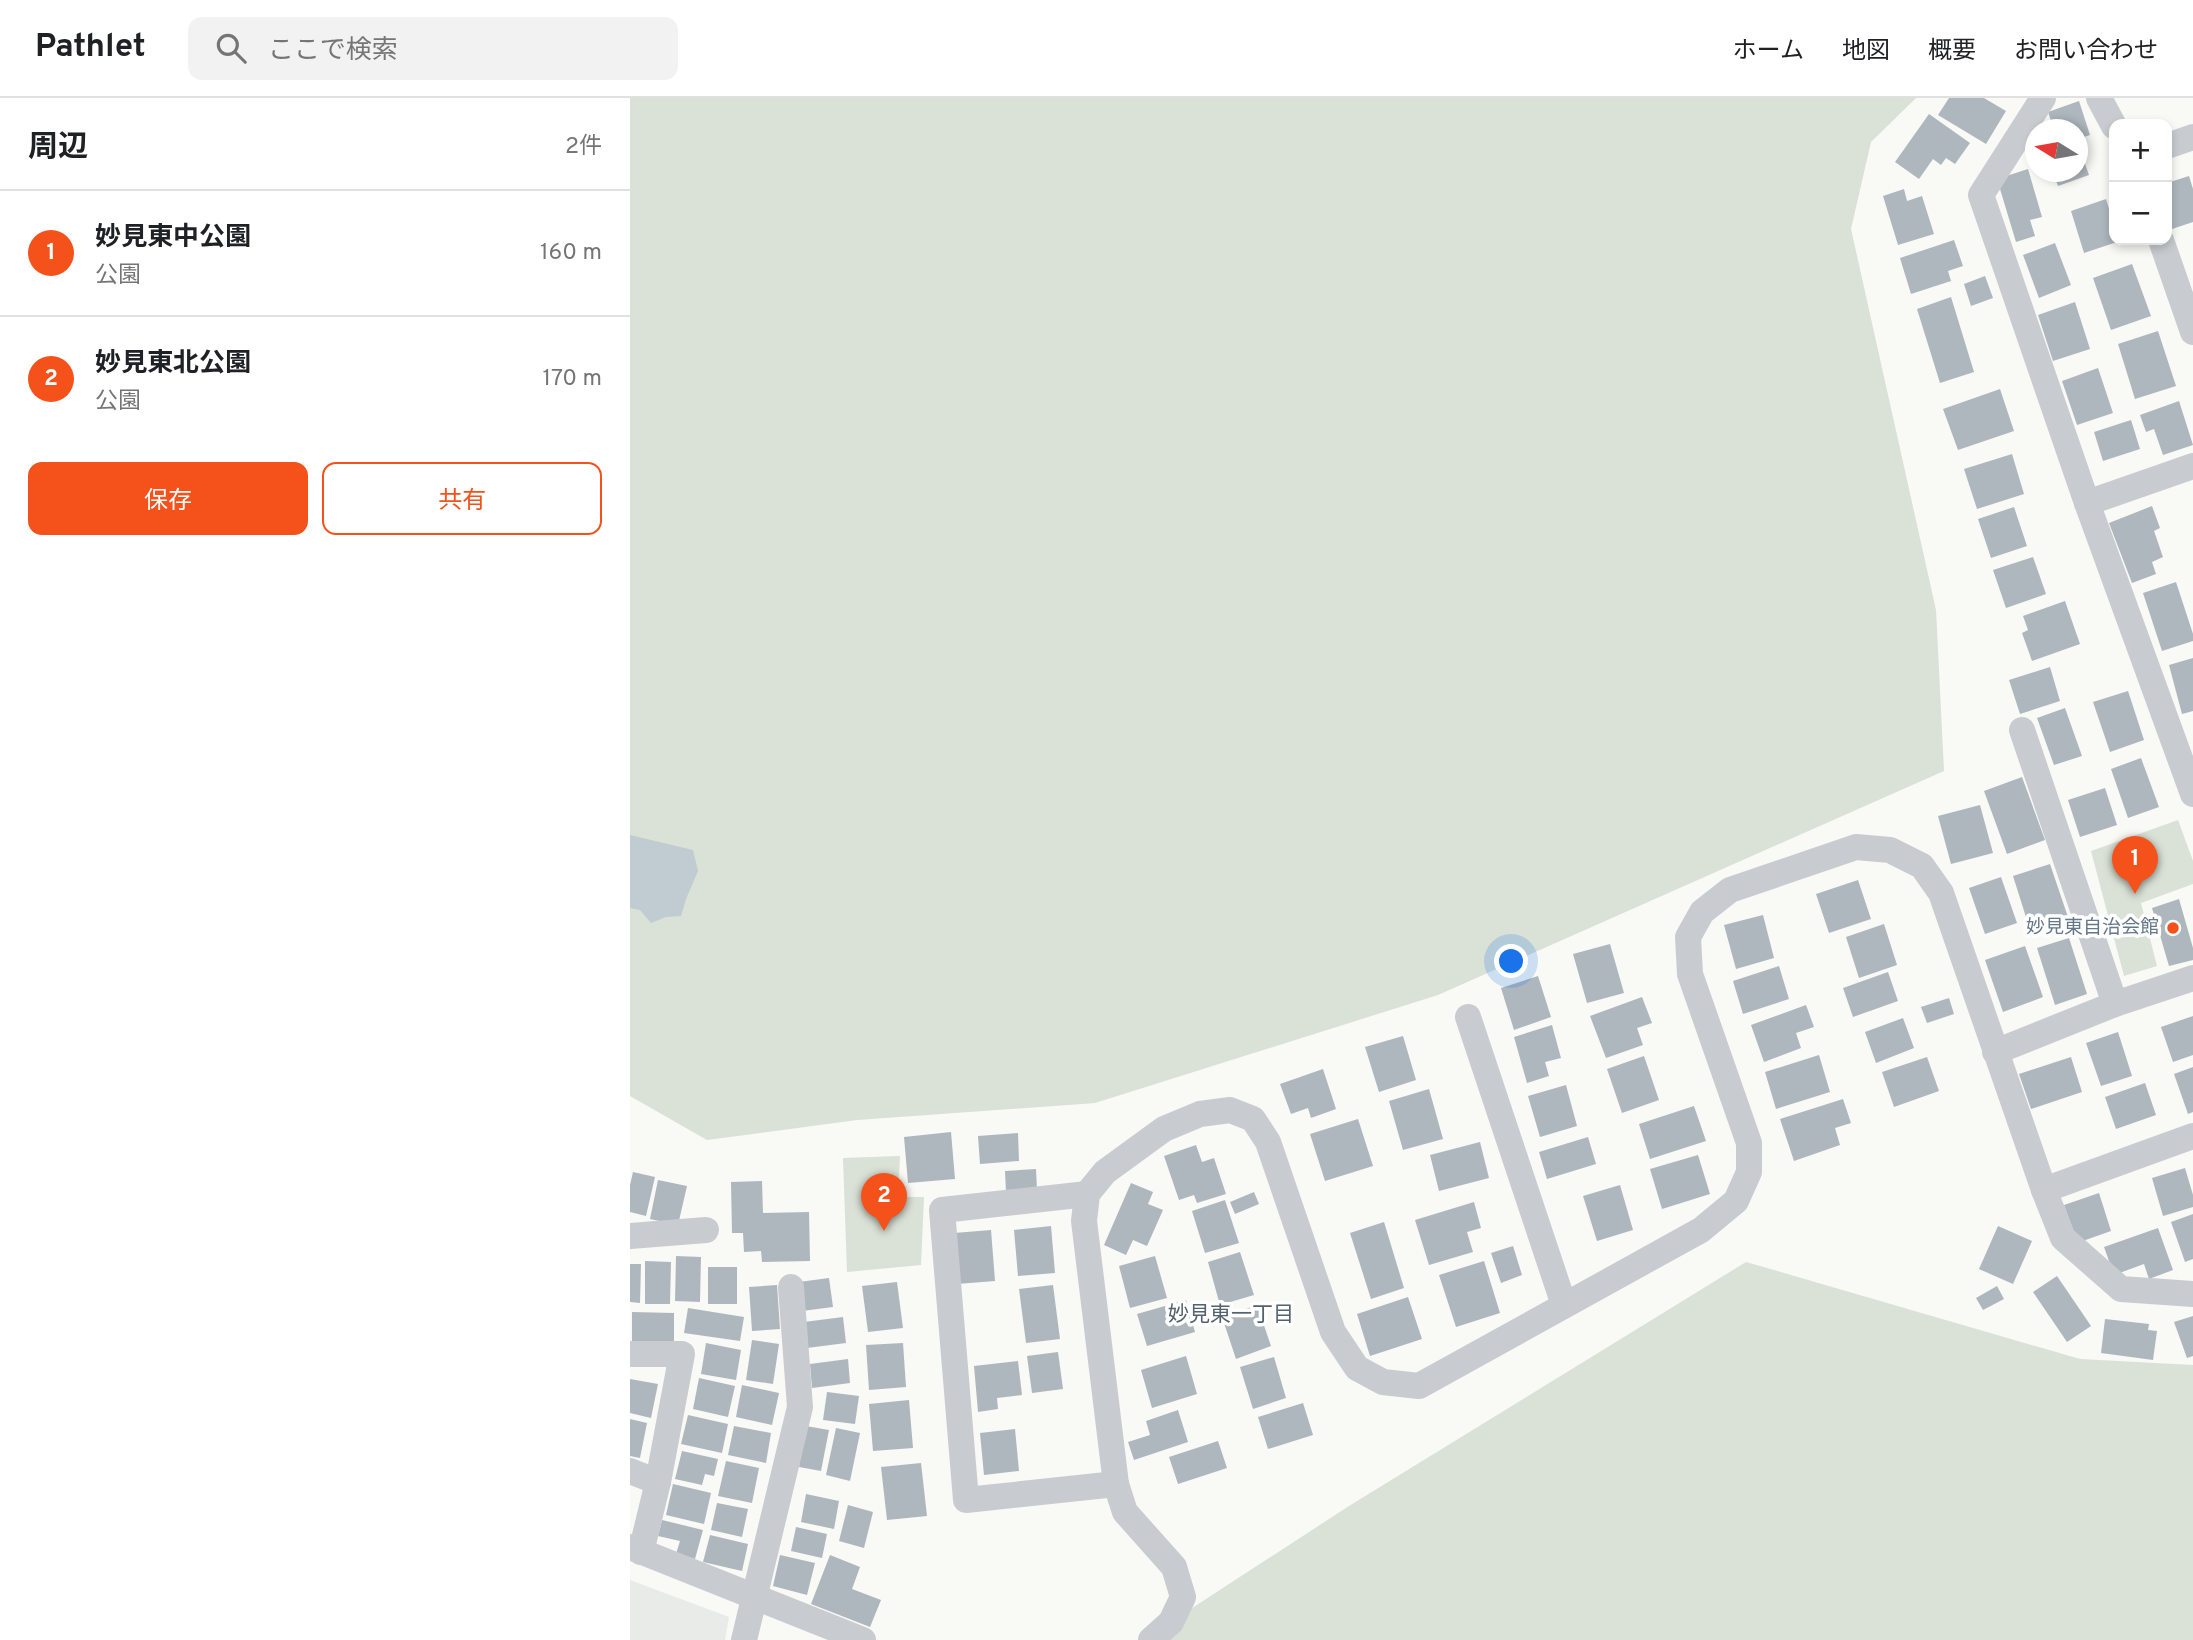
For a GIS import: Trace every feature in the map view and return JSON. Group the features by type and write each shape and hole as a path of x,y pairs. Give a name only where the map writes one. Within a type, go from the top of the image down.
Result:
{"street":[{"path":"2043,98 1982,195 2087,503 2193,794"},
{"path":"2099,98 2110,119"},
{"path":"2172,144 2193,137"},
{"path":"2163,245 2193,332"},
{"path":"2087,503 2193,466"},
{"path":"2022,730 2115,1004"},
{"path":"1151,1640 1171,1622 1183,1597 1174,1567 1125,1512 1116,1484 1084,1222 1087,1194 1105,1172 1164,1129 1200,1114 1230,1110 1253,1119 1268,1142 1333,1332 1357,1368 1383,1382 1419,1386 1701,1230 1736,1201 1749,1172 1749,1143 1690,974 1688,937 1702,912 1730,890 1857,847 1890,850 1922,866 1941,893 2063,1238 2120,1289 2193,1294"},
{"path":"1995,1052 2115,1004 2193,978"},
{"path":"1468,1017 1564,1306"},
{"path":"2044,1190 2193,1136"},
{"path":"1087,1194 942,1210 967,1500 1116,1484"},
{"path":"630,1236 706,1230"},
{"path":"744,1640 800,1407 791,1287"},
{"path":"630,1354 682,1354 658,1482 635,1550 863,1640"},
{"path":"630,1471 658,1482"}],"shaded area":[{"path":"630,98 1916,98 1871,142 1851,229 1936,610 1944,771 1438,995 1095,1103 857,1120 707,1140 630,1096"},
{"path":"2178,820 2193,861 2193,884 2141,903 2157,966 2124,976 2091,851"},
{"path":"630,835 693,850 698,871 681,916 666,917 651,923 640,910 630,908"},
{"path":"900,1156 898,1197 924,1197 921,1265 847,1272 843,1158"},
{"path":"1746,1262 2080,1359 2193,1365 2193,1640 1159,1640 1183,1614 1349,1506"},
{"path":"630,1580 729,1617 725,1640 630,1640"}],"building":[{"path":"1949,98 1984,98 2006,111 1986,144 1938,115"},
{"path":"2079,101 2085,119 2050,119 2048,112"},
{"path":"1929,114 1970,143 1955,164 1946,158 1941,165 1933,159 1919,179 1895,162"},
{"path":"2025,170 2025,182 2032,182 2042,217 2030,220 2035,236 2016,242 1997,179"},
{"path":"2189,176 2193,189 2193,222 2172,229 2172,182"},
{"path":"1904,189 1907,201 1922,196 1934,234 1898,245 1883,196"},
{"path":"2106,199 2109,209 2109,245 2084,253 2071,211"},
{"path":"1954,240 1963,266 1948,271 1951,281 1911,294 1900,258"},
{"path":"2055,243 2071,285 2039,298 2023,255"},
{"path":"2132,264 2151,316 2111,330 2093,278"},
{"path":"1985,276 1993,298 1971,306 1964,284"},
{"path":"1951,297 1974,372 1940,383 1917,309"},
{"path":"2075,302 2090,349 2053,361 2038,315"},
{"path":"2158,331 2176,386 2135,399 2118,344"},
{"path":"2098,368 2113,413 2077,425 2062,381"},
{"path":"2000,389 2014,431 1958,450 1943,409"},
{"path":"2179,401 2193,445 2163,455 2154,429 2146,432 2140,415"},
{"path":"2131,420 2140,449 2103,461 2094,432"},
{"path":"2012,454 2024,494 1977,509 1964,469"},
{"path":"2152,506 2160,528 2154,531 2163,557 2152,562 2156,574 2132,583 2109,523"},
{"path":"2014,507 2027,546 1991,558 1978,519"},
{"path":"2033,557 2046,594 2006,608 1993,570"},
{"path":"2176,582 2193,641 2162,651 2143,593"},
{"path":"2065,601 2080,644 2032,661 2022,633 2028,630 2023,616"},
{"path":"2193,658 2193,711 2182,714 2169,665"},
{"path":"2050,667 2060,701 2020,714 2009,680"},
{"path":"2128,691 2144,740 2110,752 2093,702"},
{"path":"2065,708 2082,756 2054,765 2037,718"},
{"path":"2141,758 2159,807 2128,818 2111,769"},
{"path":"2022,777 2045,840 2007,854 1984,791"},
{"path":"2105,788 2117,825 2080,837 2068,800"},
{"path":"1980,805 1993,853 1951,864 1938,816"},
{"path":"2050,864 2070,923 2032,936 2013,876"},
{"path":"2001,877 2017,923 1985,934 1969,888"},
{"path":"1858,880 1871,919 1829,933 1816,894"},
{"name":"妙見東自治会館","path":"2179,899 2193,948 2193,960 2169,966 2152,908"},
{"path":"1763,915 1774,958 1736,969 1724,925"},
{"path":"1884,924 1897,965 1859,978 1846,937"},
{"path":"2069,938 2087,994 2055,1005 2037,948"},
{"path":"1610,944 1624,993 1587,1003 1573,954"},
{"path":"2025,946 2043,997 2003,1012 1985,960"},
{"path":"1779,966 1789,999 1743,1014 1733,981"},
{"path":"1888,972 1898,1001 1853,1017 1843,988"},
{"path":"1538,976 1551,1017 1514,1030 1501,988"},
{"path":"1642,997 1652,1023 1637,1028 1643,1045 1606,1058 1590,1016"},
{"path":"1949,998 1954,1014 1927,1023 1921,1007"},
{"path":"1806,1005 1814,1027 1796,1033 1801,1048 1764,1062 1751,1025"},
{"path":"2193,1016 2193,1055 2173,1062 2161,1027"},
{"path":"1903,1018 1914,1048 1876,1063 1865,1032"},
{"path":"1552,1025 1561,1058 1545,1062 1549,1076 1527,1083 1514,1037"},
{"path":"2118,1032 2132,1076 2101,1086 2086,1043"},
{"path":"1403,1036 1416,1080 1379,1092 1365,1047"},
{"path":"1819,1055 1830,1092 1776,1109 1765,1072"},
{"path":"1644,1056 1659,1100 1622,1113 1607,1069"},
{"path":"1927,1057 1939,1091 1894,1107 1882,1072"},
{"path":"2071,1057 2082,1092 2031,1109 2019,1074"},
{"path":"2193,1067 2193,1112 2188,1114 2174,1074"},
{"path":"1323,1069 1336,1109 1311,1118 1308,1108 1291,1114 1280,1084"},
{"path":"2145,1083 2156,1115 2116,1129 2105,1097"},
{"path":"1566,1085 1577,1126 1540,1137 1528,1096"},
{"path":"1429,1089 1443,1139 1403,1150 1389,1101"},
{"path":"1843,1099 1851,1123 1835,1128 1840,1145 1794,1161 1780,1119"},
{"path":"1694,1106 1706,1141 1650,1159 1639,1124"},
{"path":"1358,1119 1373,1166 1325,1181 1310,1134"},
{"path":"951,1132 955,1179 908,1183 904,1137"},
{"path":"1018,1133 1019,1161 980,1164 978,1136"},
{"path":"1588,1137 1596,1164 1547,1179 1539,1152"},
{"path":"1480,1142 1489,1178 1439,1191 1430,1155"},
{"path":"1196,1145 1202,1162 1214,1158 1226,1194 1197,1203 1194,1195 1179,1200 1164,1156"},
{"path":"1698,1155 1710,1194 1662,1209 1650,1169"},
{"path":"2185,1168 2193,1195 2193,1207 2163,1216 2152,1178"},
{"path":"1036,1169 1037,1190 1006,1192 1005,1171"},
{"path":"633,1172 655,1177 646,1216 630,1212"},
{"path":"658,1180 687,1186 678,1225 650,1219"},
{"path":"762,1181 763,1213 809,1212 810,1261 762,1262 761,1251 744,1252 743,1233 732,1233 731,1182"},
{"path":"1131,1183 1153,1192 1148,1204 1163,1210 1147,1246 1133,1240 1126,1255 1104,1245"},
{"path":"1620,1185 1633,1230 1597,1241 1583,1196"},
{"path":"1254,1192 1259,1204 1235,1214 1230,1202"},
{"path":"2099,1193 2111,1231 2077,1243 2064,1205"},
{"path":"1225,1200 1239,1243 1205,1253 1192,1211"},
{"path":"1474,1202 1481,1228 1467,1232 1473,1252 1429,1265 1415,1220"},
{"path":"2193,1214 2193,1259 2185,1262 2171,1222"},
{"path":"1384,1222 1404,1288 1371,1299 1350,1233"},
{"path":"1051,1226 1055,1273 1018,1276 1014,1230"},
{"path":"1998,1226 2032,1241 2013,1284 1979,1269"},
{"path":"2158,1228 2173,1270 2149,1279 2144,1264 2114,1275 2104,1247"},
{"path":"991,1230 995,1281 957,1284 954,1233"},
{"path":"1513,1246 1522,1275 1501,1283 1491,1253"},
{"path":"1240,1252 1254,1295 1220,1305 1208,1262"},
{"path":"676,1256 701,1257 700,1302 675,1301"},
{"path":"1155,1256 1167,1298 1130,1308 1119,1266"},
{"path":"645,1261 671,1262 670,1304 645,1304"},
{"path":"1484,1261 1500,1313 1456,1327 1439,1275"},
{"path":"630,1264 641,1264 640,1303 630,1302"},
{"path":"708,1267 737,1267 737,1304 708,1304"},
{"path":"2057,1276 2091,1326 2067,1342 2033,1292"},
{"path":"829,1278 833,1307 802,1311 799,1282"},
{"path":"897,1282 903,1328 868,1332 862,1286"},
{"path":"777,1285 780,1329 752,1331 749,1287"},
{"path":"1053,1285 1060,1339 1026,1343 1019,1289"},
{"path":"1997,1286 2004,1299 1983,1310 1976,1298"},
{"path":"1408,1297 1422,1339 1370,1356 1357,1314"},
{"path":"1186,1300 1195,1332 1147,1346 1137,1314"},
{"path":"1257,1305 1271,1346 1236,1359 1222,1317"},
{"path":"688,1308 744,1317 740,1341 684,1333"},
{"path":"632,1312 674,1313 674,1341 632,1341"},
{"path":"2193,1316 2193,1356 2187,1358 2174,1322"},
{"path":"843,1317 846,1343 807,1348 804,1322"},
{"path":"2105,1319 2149,1324 2148,1330 2157,1331 2153,1360 2101,1353"},
{"path":"752,1340 779,1344 773,1384 746,1380"},
{"path":"706,1343 741,1350 736,1380 701,1374"},
{"path":"903,1343 906,1387 869,1390 866,1345"},
{"path":"1058,1352 1063,1389 1032,1393 1027,1356"},
{"path":"1186,1356 1197,1394 1152,1408 1141,1370"},
{"path":"1274,1357 1286,1398 1253,1409 1240,1367"},
{"path":"848,1359 850,1383 812,1388 810,1364"},
{"path":"1018,1361 1022,1395 997,1398 998,1409 978,1412 974,1366"},
{"path":"699,1378 735,1386 728,1417 693,1409"},
{"path":"630,1379 658,1384 651,1418 630,1413"},
{"path":"742,1385 779,1393 772,1425 736,1417"},
{"path":"827,1392 859,1396 855,1424 823,1420"},
{"path":"909,1400 913,1448 873,1451 869,1404"},
{"path":"1303,1403 1313,1435 1268,1449 1258,1417"},
{"path":"1178,1410 1188,1442 1134,1460 1128,1442 1150,1435 1146,1421"},
{"path":"688,1415 728,1424 722,1453 681,1444"},
{"path":"630,1419 647,1423 640,1458 630,1456"},
{"path":"734,1426 771,1433 766,1463 728,1455"},
{"path":"806,1426 829,1430 821,1471 799,1467"},
{"path":"836,1428 860,1433 850,1481 826,1475"},
{"path":"1015,1429 1019,1471 984,1475 980,1433"},
{"path":"1218,1441 1227,1468 1178,1484 1169,1457"},
{"path":"682,1451 718,1459 714,1476 705,1474 702,1485 675,1479"},
{"path":"726,1461 759,1468 752,1503 718,1496"},
{"path":"921,1463 927,1516 887,1520 881,1467"},
{"path":"673,1484 711,1493 704,1524 666,1515"},
{"path":"806,1494 839,1501 834,1529 801,1522"},
{"path":"717,1503 748,1509 742,1537 711,1530"},
{"path":"848,1505 873,1512 864,1548 839,1541"},
{"path":"662,1520 703,1530 695,1559 676,1554 680,1541 658,1536"},
{"path":"796,1527 827,1534 822,1558 791,1551"},
{"path":"710,1535 748,1544 742,1571 703,1562"},
{"path":"780,1555 815,1563 807,1595 773,1586"},
{"path":"830,1555 860,1567 852,1589 881,1600 870,1627 811,1604"}],"place":[{"name":"妙見東中公園","path":"2135,894"},
{"name":"妙見東自治会館","path":"2173,928"},
{"name":"妙見東北公園","path":"884,1231"}],"district":[{"name":"妙見東一丁目","path":"1231,1315"}]}
